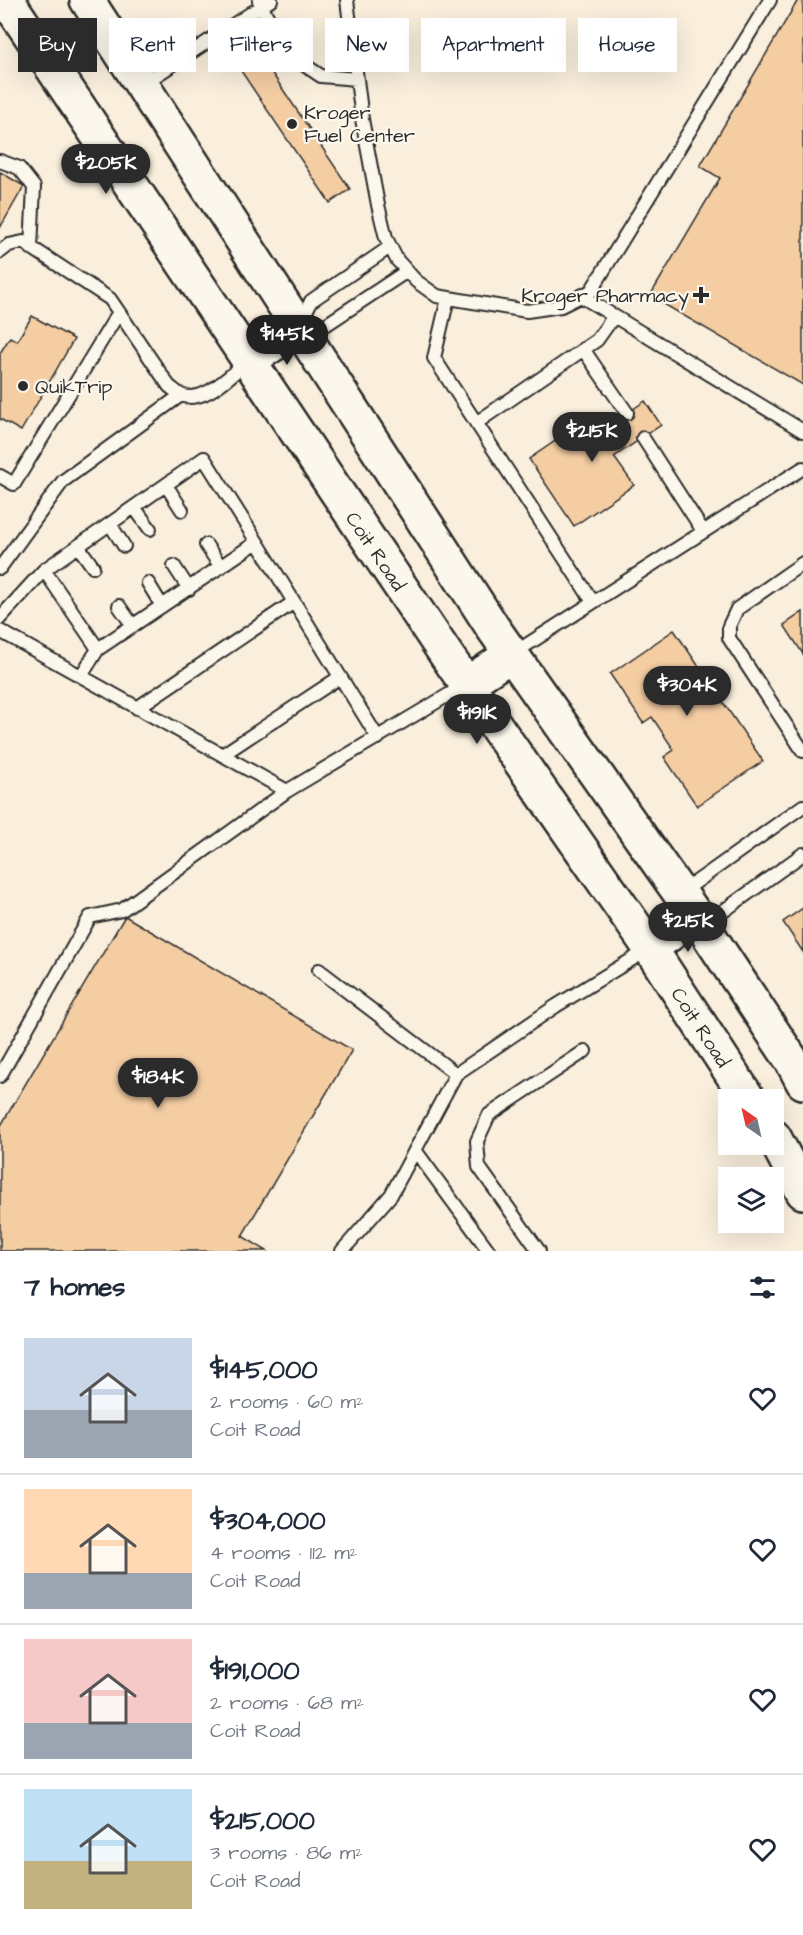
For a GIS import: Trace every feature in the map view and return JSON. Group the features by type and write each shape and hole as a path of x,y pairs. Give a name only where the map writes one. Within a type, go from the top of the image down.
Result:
{"main road":[{"name":"Coit Road","path":"7,0 467,684 650,948 742,1089"},
{"path":"87,0 298,328 512,654 693,912 792,1061 803,1082"},
{"path":"0,38 19,42 59,79"},
{"path":"248,361 298,328"},
{"path":"467,684 512,654"},
{"path":"650,948 693,912"},
{"path":"783,1155 803,1192"}],"lane":[{"path":"347,0 362,119 378,206 390,247 416,281 437,296 527,311 561,306 591,291 770,0"},
{"path":"142,85 264,2 278,37 303,64 321,76 357,79"},
{"path":"0,161 19,168 34,187 31,248"},
{"path":"0,252 9,245 23,242 110,299 169,386 181,395 194,398 204,396 248,361"},
{"path":"298,328 311,301 390,247"},
{"path":"298,328 327,324 407,271"},
{"path":"581,296 803,431"},
{"path":"448,298 434,358 593,602"},
{"path":"0,476 14,484 119,312"},
{"path":"476,423 597,340 614,316"},
{"path":"583,349 627,413"},
{"path":"0,568 63,481 181,395"},
{"path":"643,438 704,531"},
{"path":"0,618 44,570 204,458 378,738"},
{"path":"512,654 803,468"},
{"path":"166,485 182,510"},
{"path":"135,507 150,529"},
{"path":"110,524 124,546"},
{"path":"81,676 98,649 257,542"},
{"path":"206,545 221,567"},
{"path":"78,546 93,567"},
{"path":"803,563 737,609 729,626 729,638 803,751"},
{"path":"174,566 189,589"},
{"path":"44,570 98,649"},
{"path":"148,583 162,606"},
{"path":"137,708 294,602"},
{"path":"119,606 132,626"},
{"path":"0,631 287,791"},
{"path":"222,755 340,677"},
{"path":"0,1076 90,917 122,910 287,791 467,684"},
{"path":"693,912 803,806"},
{"path":"693,912 803,854"},
{"path":"342,1251 391,1195 456,1074 556,1006 650,948"},
{"path":"319,970 456,1074"},
{"path":"539,1251 480,1167 477,1141 489,1114 585,1051"},
{"path":"415,1150 489,1251"}],"building":[{"path":"798,0 803,0 803,385 650,296 720,178 700,166"},
{"name":"Kroger Fuel Center","path":"242,72 271,72 350,189 330,203"},
{"path":"0,172 24,186 0,228"},
{"name":"QuikTrip","path":"32,316 74,339 21,431 0,419 0,353 10,337 17,341"},
{"path":"645,401 661,425 614,457 634,485 574,526 529,459 589,418 599,432"},
{"path":"803,612 803,654 784,625"},
{"path":"674,630 763,761 697,806 664,757 674,750 652,717 643,723 610,674"},
{"path":"803,908 803,952 783,922"},
{"path":"125,916 352,1050 242,1236 267,1251 0,1251 0,1127"}],"place":[{"name":"Kroger Fuel Center","path":"292,124"},
{"name":"Kroger Pharmacy","path":"701,295"},
{"name":"QuikTrip","path":"23,386"}]}
